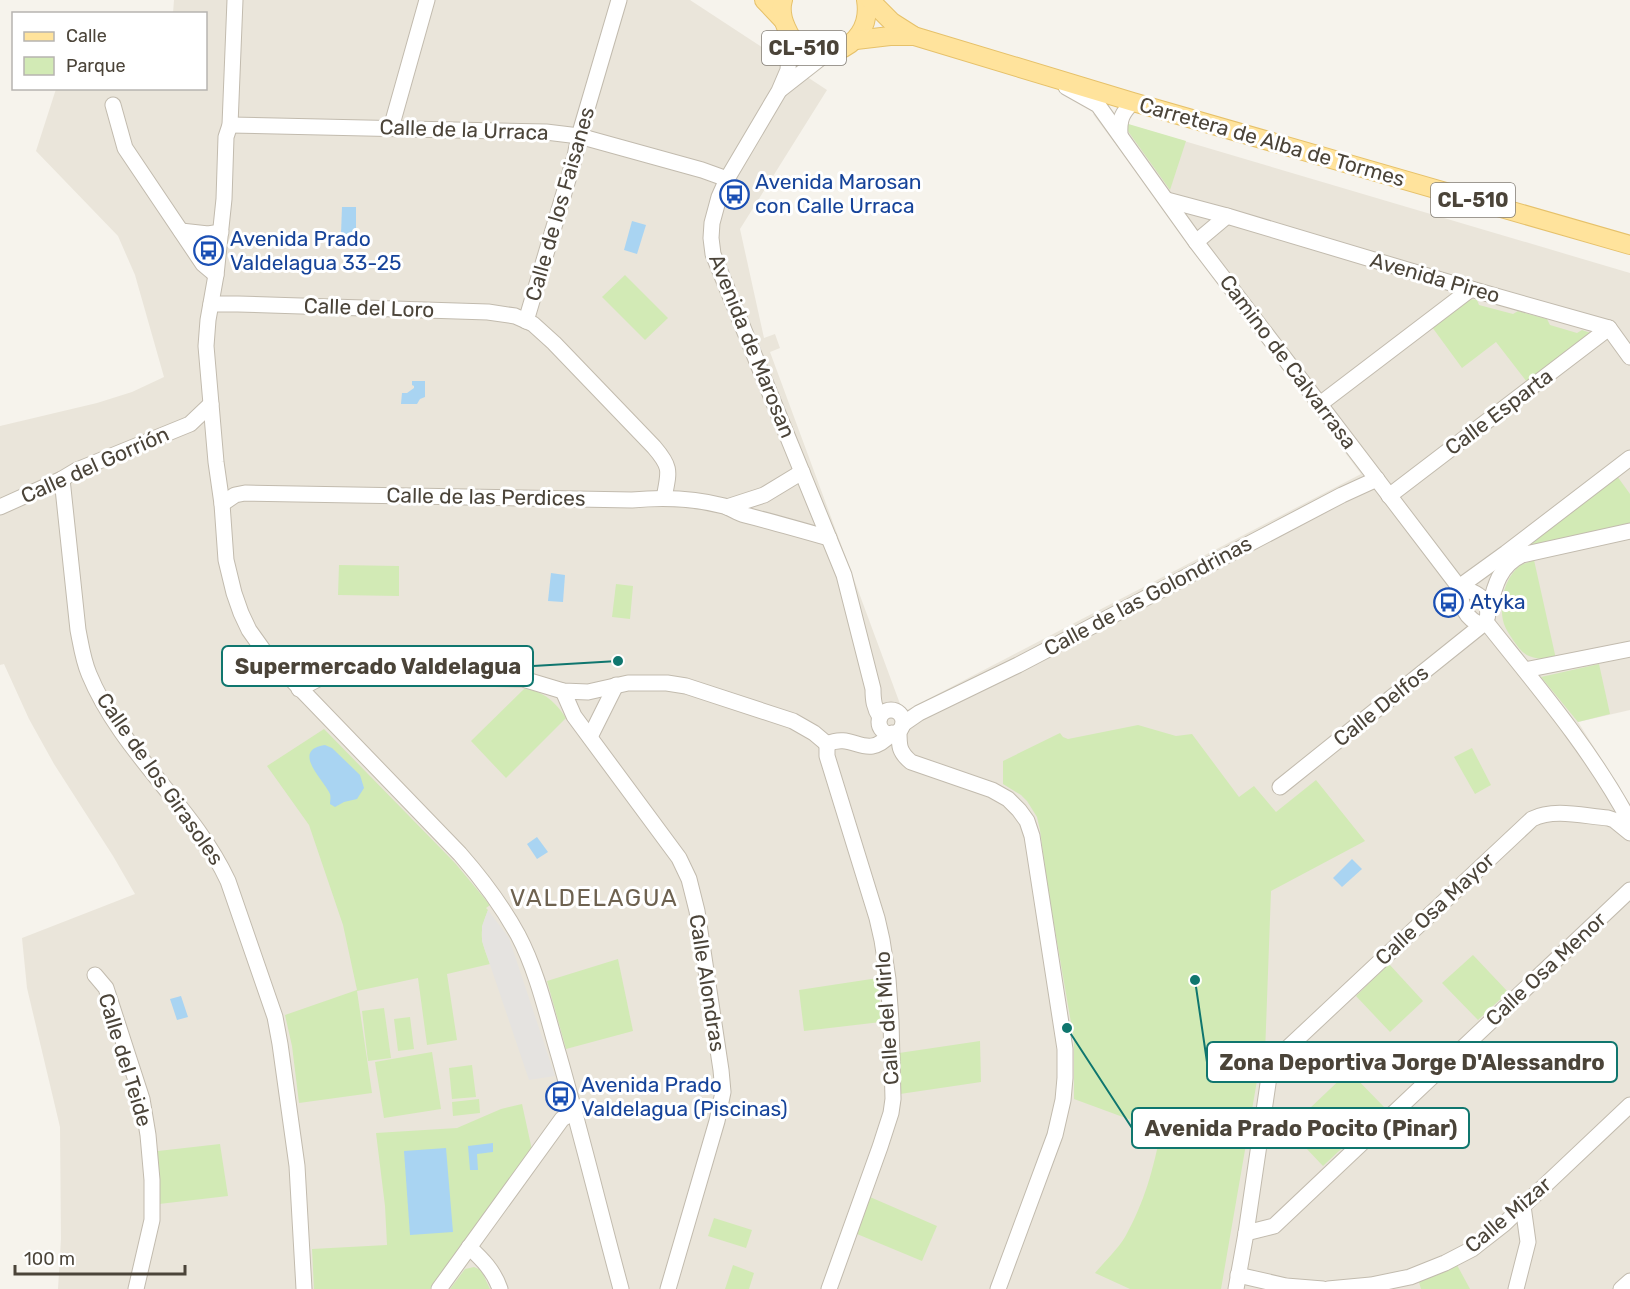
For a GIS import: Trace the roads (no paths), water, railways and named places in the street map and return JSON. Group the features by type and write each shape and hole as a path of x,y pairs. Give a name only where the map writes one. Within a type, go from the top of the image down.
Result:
{"main road":[{"name":"CL-510","path":"764,0 798,44 810,51 827,53 841,50 856,40 865,27 868,0"},
{"name":"CL-510","path":"783,0 781,5 785,26"},
{"name":"Carretera de Alba de Tormes","path":"868,0 892,22 914,36 1133,102 1630,245"},
{"name":"Carretera de Alba de Tormes","path":"856,40 914,36"}],"street":[{"path":"235,0 230,125 226,137 224,199 206,346 226,560 234,593 249,630 264,651 479,875 519,937 549,1018 621,1289"},
{"path":"391,128 427,0"},
{"name":"Calle de los Faisanes","path":"619,0 526,321 533,324 554,343 666,461 668,474 664,498"},
{"name":"Avenida de Marosan","path":"785,26 789,52 788,70 779,91 727,179 719,198 712,223 713,254 844,575 877,712 892,722 903,755 910,762 992,790 1008,799 1027,821 1032,836 1063,1029 1065,1078 1063,1100 1055,1135 998,1289"},
{"name":"Avenida de Marosan","path":"779,91 827,53"},
{"name":"Camino de Calvarrasa","path":"1044,75 1098,105 1196,242 1463,592"},
{"path":"1120,135 1119,122 1124,111 1133,102"},
{"path":"113,105 125,148 203,264 216,275"},
{"name":"Calle de la Urraca","path":"230,125 546,132 579,136 727,179"},
{"name":"Avenida Pireo","path":"1167,200 1609,328"},
{"path":"1196,242 1227,216"},
{"path":"181,231 208,234 221,232"},
{"path":"1320,404 1471,289"},
{"name":"Calle del Loro","path":"211,304 488,312 514,316 526,321"},
{"path":"1609,328 1630,357"},
{"name":"Calle Esparta","path":"1389,496 1609,328"},
{"name":"Calle del Gorrión","path":"0,507 77,470 190,424 211,404"},
{"name":"Calle del Gorrión","path":"190,424 203,430 214,439"},
{"path":"1463,592 1630,458"},
{"path":"217,470 230,484 245,493"},
{"name":"Calle de las Perdices","path":"727,507 759,497 802,472"},
{"name":"Calle de los Girasoles","path":"62,479 78,630 89,673 116,723 221,866 275,1017 297,1166 304,1289"},
{"name":"Calle de las Golondrinas","path":"827,744 839,740 874,747 884,743 892,722 919,713 1018,665 1342,495 1377,479"},
{"name":"Calle de las Perdices","path":"222,504 235,495 245,493 632,500 664,498 712,503 741,514 829,538"},
{"path":"759,497 757,506 759,518"},
{"path":"1508,557 1630,531"},
{"path":"1485,620 1508,557"},
{"path":"1463,592 1463,610 1473,622 1485,620"},
{"path":"1463,592 1476,593 1485,600 1485,620 1587,751 1611,787 1630,822"},
{"name":"Calle Delfos","path":"1280,787 1485,620"},
{"path":"1525,670 1630,649"},
{"path":"299,689 318,679 355,675 523,679 563,691 588,693 616,685 644,682 667,683 686,686 793,721 814,732 827,744"},
{"path":"590,736 616,685"},
{"name":"Calle Alondras","path":"563,691 574,716 679,858 689,879 696,911 724,1086 717,1121 668,1289"},
{"name":"Calle del Mirlo","path":"827,744 827,756 877,918 884,948 891,1021 893,1099 880,1147 829,1289"},
{"name":"Calle Osa Mayor","path":"1246,1233 1270,1070 1278,1057 1532,819 1551,813 1614,820 1629,840"},
{"name":"Calle Osa Menor","path":"1246,1233 1274,1226 1630,890"},
{"name":"Calle del Teide","path":"94,975 106,988 142,1100 148,1135 153,1180 152,1220 136,1289"},
{"name":"Calle Mizar","path":"1329,1289 1371,1285 1410,1277 1446,1263 1472,1249 1504,1224 1630,1105"},
{"path":"439,1289 562,1119 575,1111"},
{"path":"549,1138 579,1129"},
{"path":"1516,1289 1528,1242 1523,1206"},
{"path":"1246,1233 1237,1282 1323,1289"},
{"path":"469,1246 486,1263 500,1289"},
{"path":"1621,1289 1630,1281"}],"water":[{"path":"342,207 356,207 356,235 341,234"},
{"path":"632,221 646,225 637,254 624,250"},
{"path":"412,381 425,381 425,397 417,404 401,404 402,393 407,393 414,388"},
{"path":"551,573 565,575 563,602 548,601"},
{"path":"325,745 332,748 360,775 364,788 357,799 335,807 330,804 330,794 310,759 310,753 315,748"},
{"path":"537,837 548,852 537,859 527,844"},
{"path":"1352,859 1362,869 1342,887 1333,878"},
{"path":"181,996 188,1017 177,1020 170,999"},
{"path":"493,1143 493,1152 477,1154 478,1170 470,1170 468,1146"},
{"path":"446,1148 453,1232 410,1235 404,1151"}],"place":[{"name":"Avenida Marosan con Calle Urraca","path":"734,194"},
{"name":"Avenida Prado Valdelagua 33-25","path":"209,251"},
{"name":"Atyka","path":"1449,602"},
{"name":"Supermercado Valdelagua","path":"618,661"},
{"name":"Zona Deportiva Jorge D'Alessandro","path":"1195,980"},
{"name":"Avenida Prado Pocito (Pinar)","path":"1067,1028"},
{"name":"Avenida Prado Valdelagua (Piscinas)","path":"560,1097"}],"district":[{"name":"VALDELAGUA","path":"594,898"}]}
